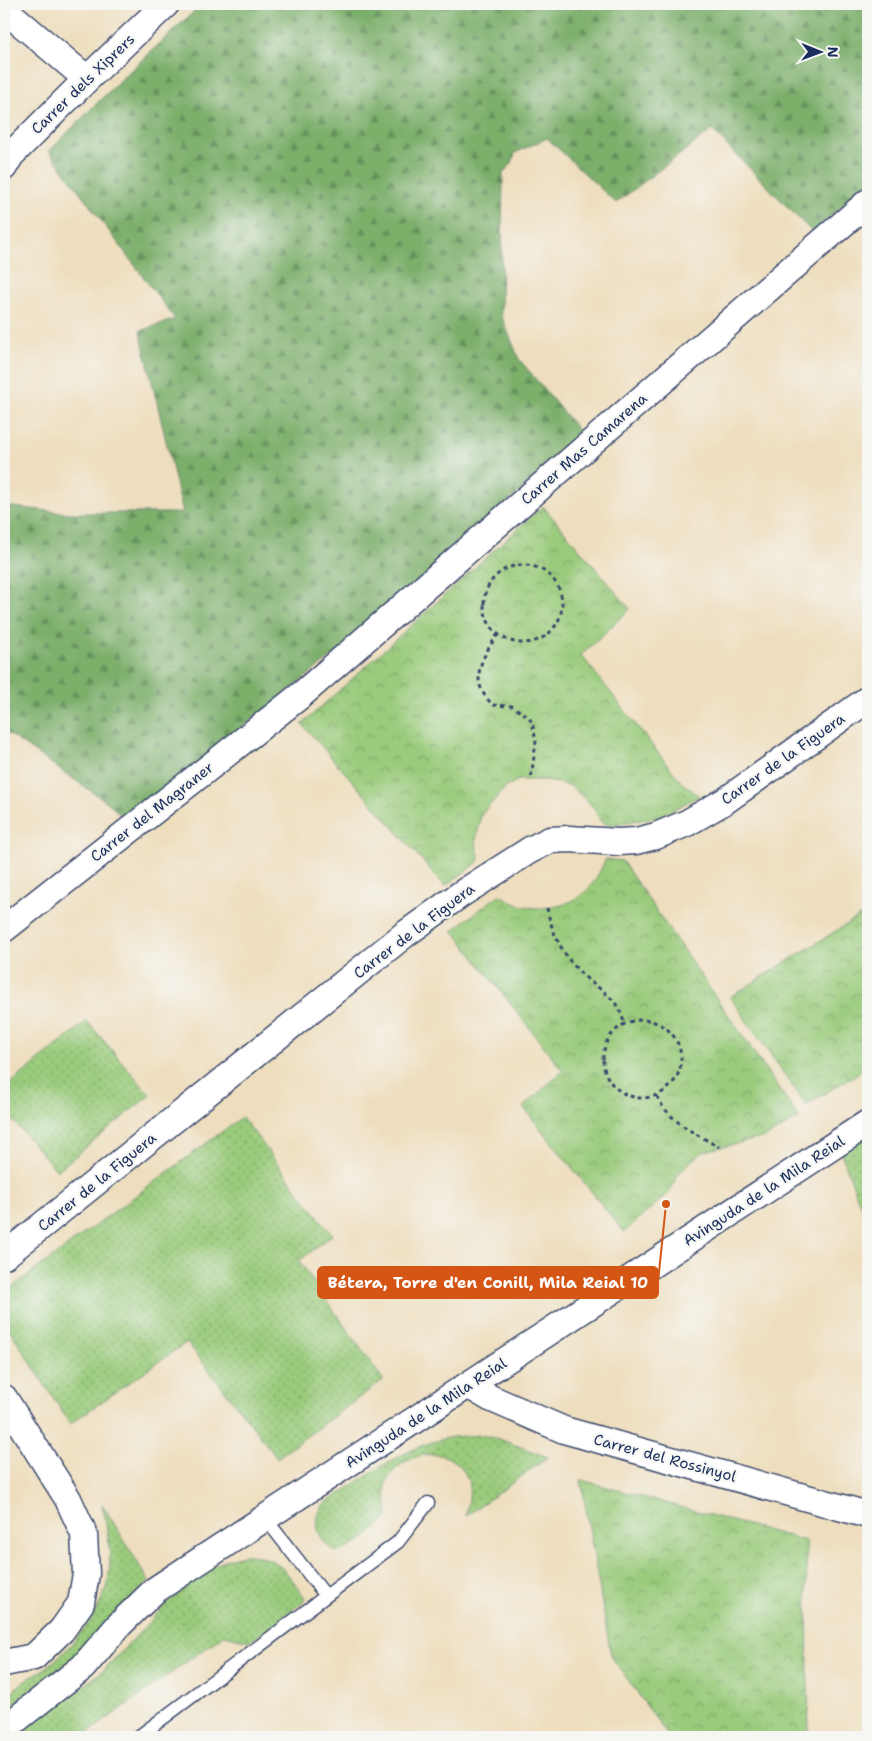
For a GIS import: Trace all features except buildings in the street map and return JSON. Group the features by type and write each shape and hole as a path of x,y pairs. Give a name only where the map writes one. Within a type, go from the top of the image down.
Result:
{"street":[{"name":"Carrer dels Xiprers","path":"4,167 11,155 166,4"},
{"path":"4,9 87,79"},
{"name":"Carrer Mas Camarena","path":"300,695 868,202"},
{"name":"Carrer del Magraner","path":"4,928 300,695"},
{"name":"Carrer de la Figuera","path":"4,1256 404,936 461,894 530,850 550,840 636,841 673,830 725,801 868,699"},
{"name":"Avinguda de la Mila Reial","path":"4,1729 83,1666 119,1625 155,1590 868,1123"},
{"name":"Carrer del Rossinyol","path":"468,1385 490,1398 564,1430 868,1515"},
{"path":"4,1398 68,1499 84,1534 86,1574 81,1603 62,1630 34,1657 4,1663"}],"lane":[{"path":"138,1737 398,1542 428,1503"},
{"path":"265,1518 326,1596"}],"path":[{"path":"525,565 538,568 549,576 557,586 561,599 561,611 549,633 538,640 526,643 514,642 498,634 493,630 487,619 484,607 485,594 490,582 500,572 512,566 525,565"},
{"path":"498,634 481,660 478,675 484,696 493,705 512,706 526,715 532,722 536,741 531,779"},
{"path":"547,908 554,932 567,957 584,977 611,998 616,1004 625,1024"},
{"path":"639,1020 651,1021 664,1026 674,1035 680,1047 682,1060 679,1073 672,1085 657,1096 636,1098 624,1095 606,1077 603,1052 607,1040 625,1024 639,1020"},
{"path":"657,1096 662,1106 671,1116 718,1147"}],"green space":[{"path":"202,4 868,4 868,183 812,232 712,130 616,203 547,138 515,153 512,163 503,173 501,315 519,359 582,435 373,624 129,817 123,817 107,802 4,731 4,506 67,513 183,513 140,331 175,319 49,151 116,84"},
{"path":"543,506 630,609 581,655 681,782 699,796 659,817 608,825 600,820 594,808 571,786 544,780 518,780 506,787 481,815 476,840 480,857 477,863 445,886 302,724"},
{"path":"606,859 622,861 799,1118 766,1137 705,1151 693,1159 677,1176 670,1192 624,1232 523,1107 563,1071 453,930 499,895 517,904 538,908 565,904 574,900 591,886"},
{"path":"868,911 868,1067 806,1105 730,997"},
{"path":"87,1021 150,1095 57,1171 4,1110 4,1089"},
{"path":"242,1117 332,1235 299,1261 383,1380 277,1458 187,1342 70,1424 4,1321 4,1293"},
{"path":"868,1135 868,1226 840,1150"},
{"path":"480,1435 499,1439 548,1457 466,1516 469,1487 462,1468 447,1457 437,1455 427,1455 408,1460 399,1466 388,1479 385,1490 388,1516 372,1533 344,1550 337,1552 325,1543 317,1524 324,1504 386,1464 418,1447 453,1437"},
{"path":"581,1480 806,1541 809,1737 669,1737 611,1656"},
{"path":"102,1504 149,1581 70,1661 4,1711 4,1698 47,1667 67,1649 85,1628 99,1605 108,1580 110,1561"},
{"path":"243,1555 255,1555 273,1561 280,1566 298,1588 304,1597 304,1601 249,1641 224,1635 82,1737 17,1737 105,1669 168,1602 214,1566 225,1560"}],"place":[{"name":"Bétera, Torre d'en Conill, Mila Reial 10","path":"666,1204"}]}
